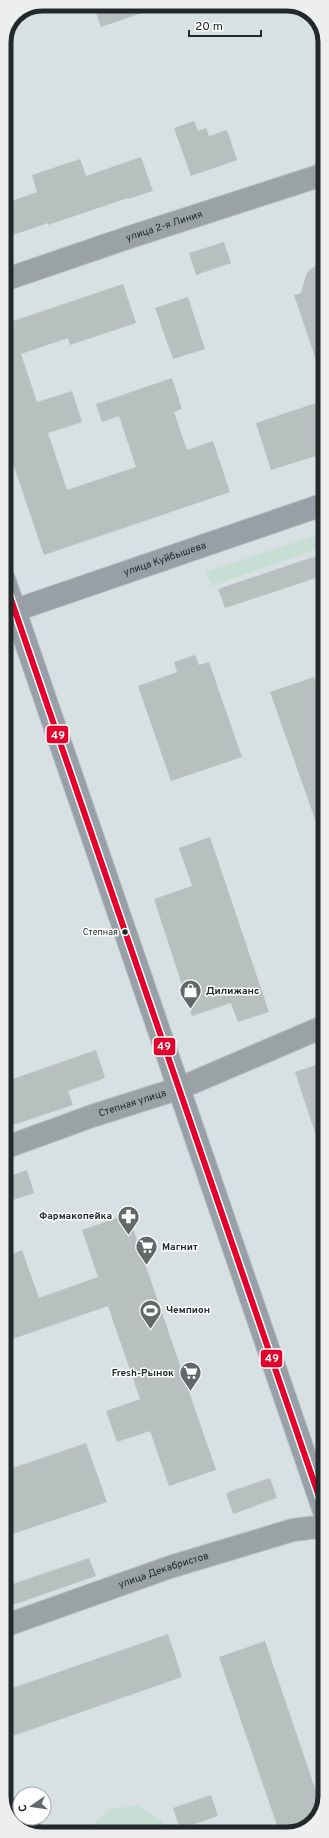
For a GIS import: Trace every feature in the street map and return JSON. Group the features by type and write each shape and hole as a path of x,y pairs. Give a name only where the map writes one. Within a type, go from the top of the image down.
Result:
{"main road":[{"name":"улица Куйбышева","path":"11,612 318,506"},
{"path":"11,615 180,1088 318,1493"}],"street":[{"name":"улица 2-я Линия","path":"11,278 134,235 318,176"},
{"name":"Степная улица","path":"11,1145 92,1116 180,1088 318,1029"},
{"name":"улица Декабристов","path":"11,1624 170,1567 293,1530 318,1527"}],"green space":[{"path":"318,534 318,548 212,586 206,572"},
{"path":"137,1805 161,1820 164,1827 90,1827 108,1810"}],"building":[{"path":"95,11 147,11 101,27"},
{"path":"194,121 198,131 206,128 209,136 227,130 237,160 191,176 174,128"},
{"path":"141,157 153,191 11,236 11,201 37,192 32,175 80,159 86,176"},
{"path":"224,242 231,263 196,275 189,253"},
{"path":"318,265 318,366 294,295 301,293 309,270"},
{"path":"123,284 136,323 70,345 68,338 21,354 37,402 72,391 82,422 48,433 67,490 136,467 119,416 102,422 96,404 172,378 182,409 174,412 187,450 213,441 230,492 44,555 11,458 11,322"},
{"path":"188,297 205,349 173,359 155,308"},
{"path":"318,402 318,455 271,470 256,423"},
{"path":"318,555 318,577 225,608 218,589"},
{"path":"195,655 199,665 209,662 242,757 171,781 138,686 177,672 174,662"},
{"path":"314,677 318,688 318,828 270,692"},
{"path":"210,837 269,1012 238,1022 231,1003 192,1016 154,899 192,886 179,848"},
{"path":"96,1050 105,1078 68,1091 73,1105 11,1126 11,1080"},
{"path":"318,1064 318,1142 295,1072"},
{"path":"27,1170 34,1193 11,1201 11,1176"},
{"path":"128,1214 216,1470 169,1486 150,1431 117,1442 106,1411 140,1399 108,1306 11,1340 11,1254 22,1250 39,1298 98,1277 82,1230"},
{"path":"86,1443 107,1502 11,1535 11,1469"},
{"path":"270,1478 277,1498 233,1514 226,1493"},
{"path":"89,1558 96,1576 11,1606 11,1585"},
{"path":"168,1634 182,1677 11,1737 11,1689"},
{"path":"265,1641 318,1797 314,1812 303,1823 291,1827 278,1827 219,1657"},
{"path":"211,1795 218,1816 186,1827 179,1827 173,1808"}],"transit line":[{"name":"49","path":"11,599 318,1494"}],"place":[{"name":"Степная","path":"125,932"},
{"name":"Дилижанс","path":"191,1010"},
{"name":"Фармакопейка","path":"128,1236"},
{"name":"Магнит","path":"146,1266"},
{"name":"Чемпион","path":"150,1330"},
{"name":"Fresh-Рынок","path":"190,1392"}]}
